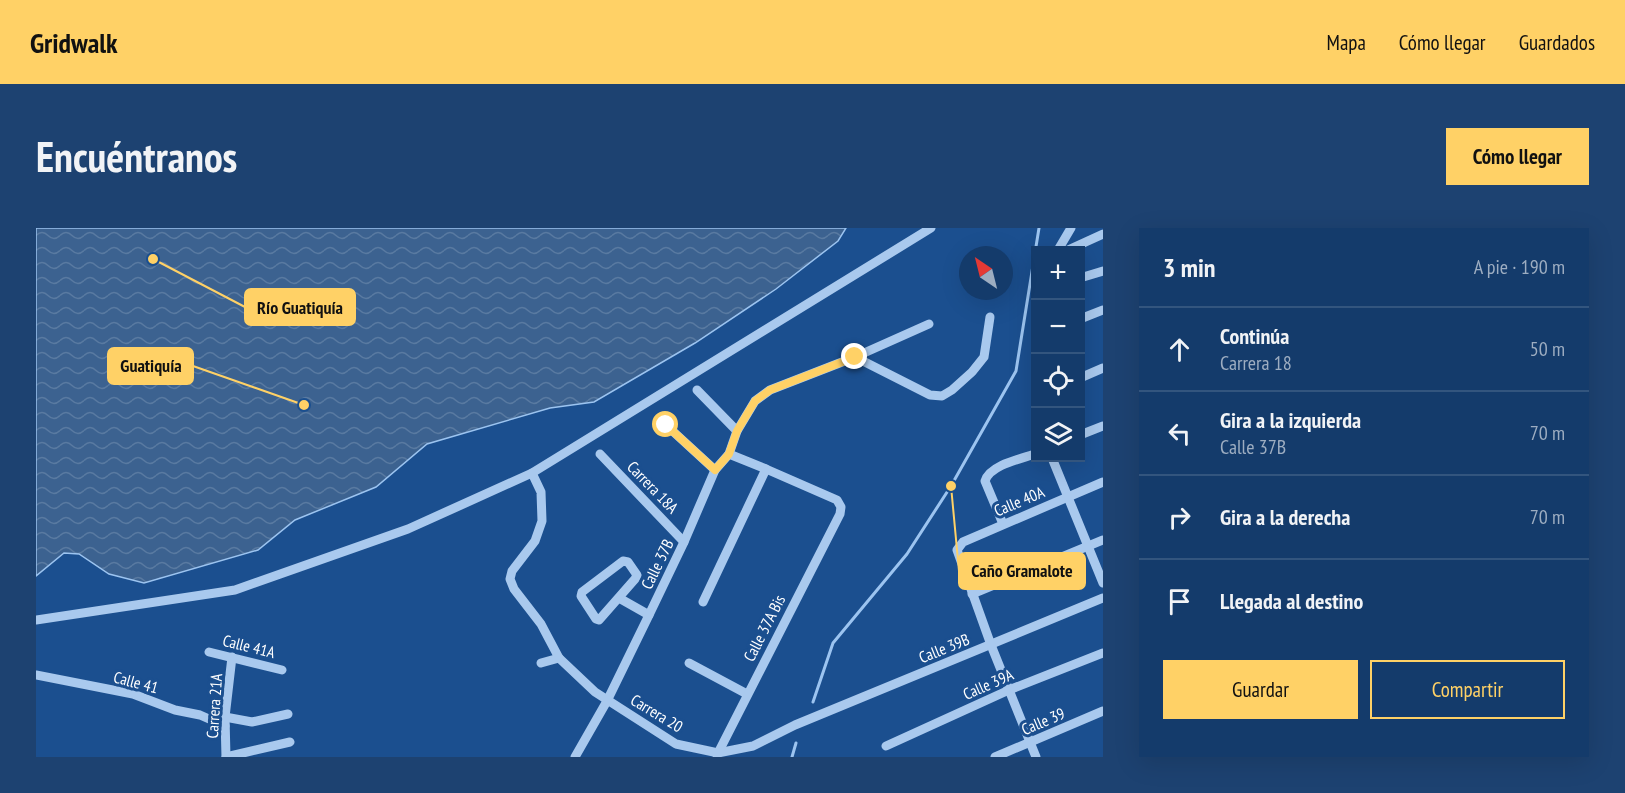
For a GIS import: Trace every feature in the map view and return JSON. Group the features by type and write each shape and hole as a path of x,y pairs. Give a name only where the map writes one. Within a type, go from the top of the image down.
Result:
{"street":[{"path":"36,620 235,590 408,530 531,473 931,228"},
{"path":"1060,246 1070,229"},
{"path":"1077,246 1103,234"},
{"path":"1085,276 1103,271"},
{"path":"1085,318 1103,310"},
{"path":"855,357 930,395 942,396 972,372 984,357 990,318"},
{"path":"855,357 929,324"},
{"name":"Calle 37B","path":"575,757 607,700 649,615 715,470 729,454 737,431 755,401 770,390 855,357"},
{"path":"1085,376 1103,368"},
{"path":"697,390 737,431"},
{"path":"666,425 715,470"},
{"path":"1085,433 1103,426"},
{"name":"Carrera 18A","path":"600,454 684,542"},
{"path":"703,602 766,469 729,454"},
{"path":"1003,524 985,481 987,474 1031,456"},
{"path":"1054,462 1103,583"},
{"name":"Calle 37A Bis","path":"717,755 840,514 841,507 837,500 766,469"},
{"name":"Carrera 20","path":"531,473 541,492 542,521 535,541 512,571 510,579 514,589 541,624 559,658 595,692 676,744 717,755 753,746 795,725"},
{"name":"Calle 40A","path":"972,594 958,556 958,546 1003,524 1103,483"},
{"path":"1036,757 972,594 1103,540"},
{"path":"626,561 637,575 619,598 599,620 593,617 581,596 585,588 626,561"},
{"path":"619,598 649,615"},
{"name":"Calle 39B","path":"795,725 1103,598"},
{"name":"Calle 41A","path":"209,652 282,670"},
{"name":"Calle 39A","path":"886,746 1009,690 1103,653"},
{"name":"Carrera 21A","path":"226,757 225,721 232,657"},
{"path":"541,663 559,658"},
{"path":"689,663 747,694"},
{"name":"Calle 41","path":"36,675 133,694 175,710 225,721 252,722 288,714"},
{"name":"Calle 39","path":"995,757 1103,711"},
{"path":"226,757 290,742"}],"water":[{"path":"36,228 846,228 838,241 776,289 695,343 594,402 550,408 427,444 376,487 295,520 258,550 144,583 109,574 79,554 64,553 36,576"}],"waterway":[{"path":"813,702 833,643 907,554 951,486 1016,371 1039,228"},
{"path":"792,757 796,743"}],"place":[{"name":"Río Guatiquía","path":"153,259"},
{"name":"Guatiquía","path":"304,405"},
{"name":"Caño Gramalote","path":"951,486"}],"route":[{"path":"666,425 715,470 729,454 737,431 755,401 762,395 855,357"}]}
